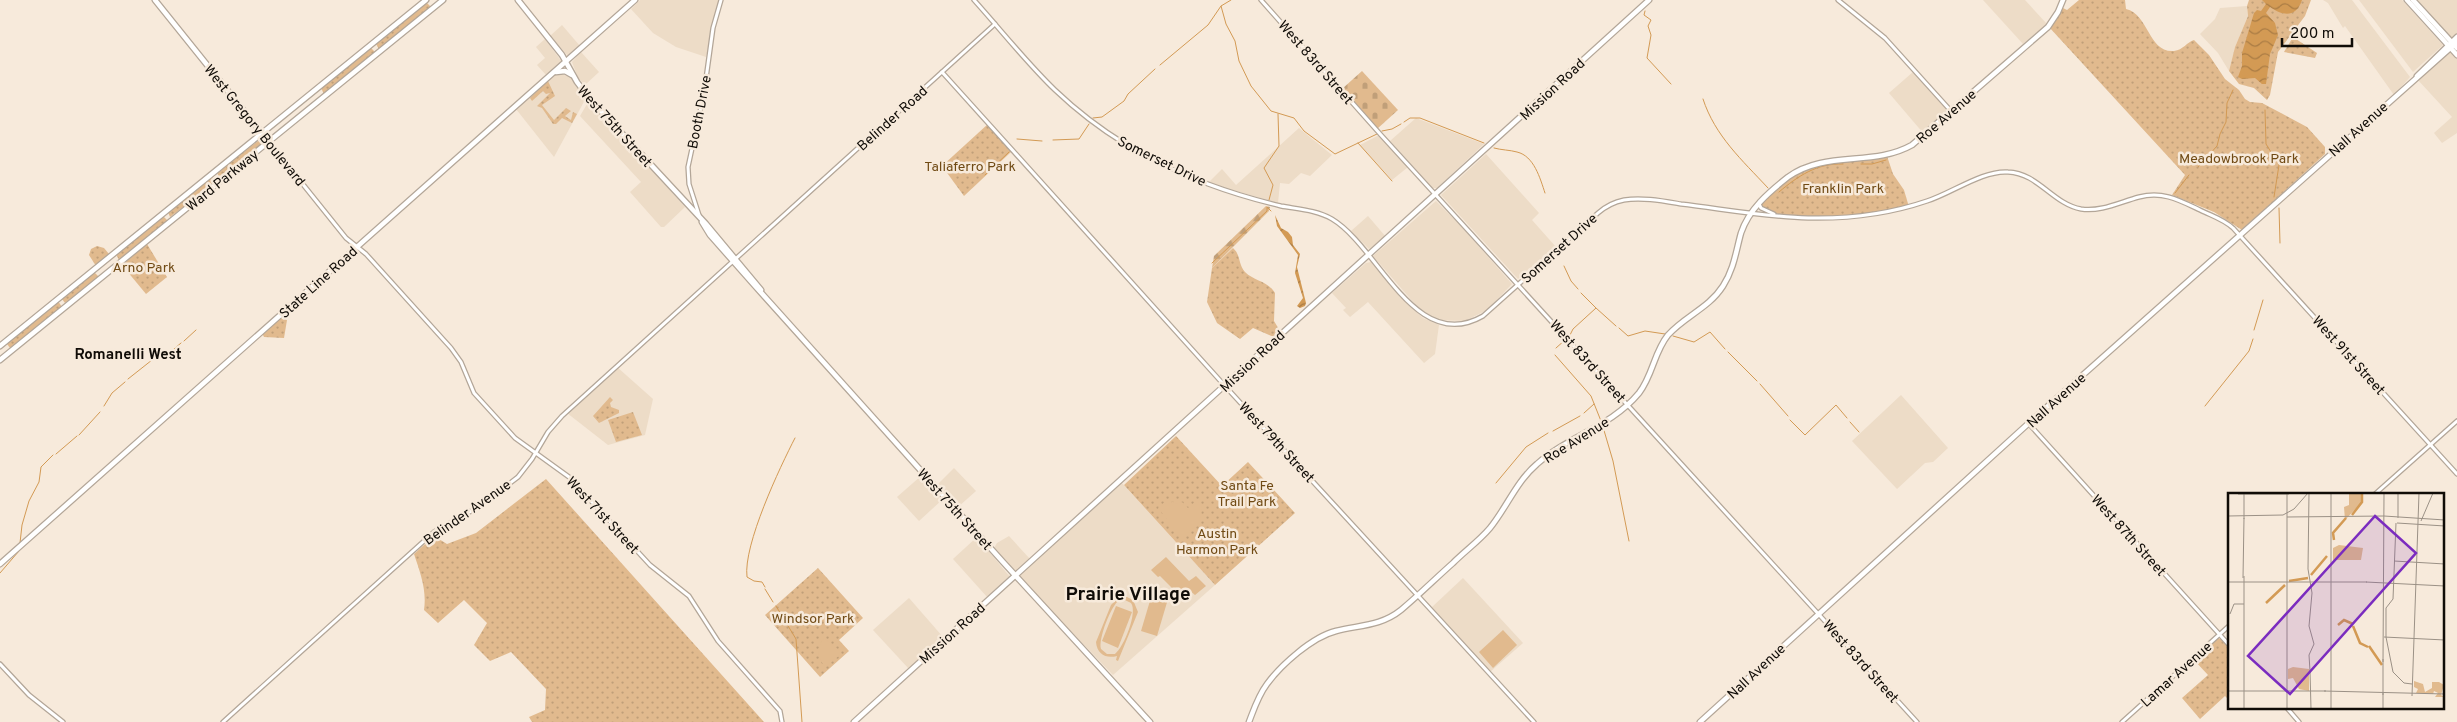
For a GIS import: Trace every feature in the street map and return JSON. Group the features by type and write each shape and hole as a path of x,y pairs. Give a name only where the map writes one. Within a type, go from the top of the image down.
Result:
{"main road":[{"name":"West Gregory Boulevard","path":"155,0 269,142"},
{"name":"Ward Parkway","path":"0,346 426,0"},
{"name":"Ward Parkway","path":"0,360 443,0"},
{"name":"West 75th Street","path":"518,0 567,61 573,76 589,98 702,222 763,294 1016,576 1150,722"},
{"name":"State Line Road","path":"0,564 636,0"},
{"name":"Mission Road","path":"854,722 1649,0"},
{"name":"Roe Avenue","path":"1249,722 1266,685 1311,643 1330,633 1373,625 1385,620 1418,595 1486,532 1534,466 1561,445 1606,422 1628,404 1642,388 1655,355 1668,335 1709,303 1722,288 1730,272 1742,232 1751,212 1780,183 1808,166 1828,160 1882,157 1906,148 1919,140 2045,28 2061,0"},
{"path":"2407,0 2453,45"},
{"path":"2413,0 2453,45 2457,55"},
{"name":"Nall Avenue","path":"1700,722 2029,424 2453,45 2457,37"},
{"path":"553,74 563,70 573,76"}],"street":[{"name":"Booth Drive","path":"702,222 690,192 688,167 704,92 713,28 721,0"},
{"name":"Somerset Drive","path":"974,0 1059,94 1115,138 1165,166 1208,184 1244,196 1324,215 1341,226 1417,310 1432,320 1444,323 1463,324 1478,319 1598,213 1618,201 1643,200 1779,216 1841,218 1884,212 1938,198 1989,174 2008,172 2031,178 2064,202 2082,209 2102,208 2145,196 2162,195 2176,198 2219,217 2240,235"},
{"name":"West 83rd Street","path":"1261,0 1917,722"},
{"path":"1838,0 1886,38 1952,112"},
{"name":"Belinder Road","path":"788,212 995,24"},
{"name":"West 79th Street","path":"942,72 1225,386 1534,722"},
{"name":"West Gregory Boulevard","path":"269,142 332,222 357,247"},
{"path":"1758,204 1761,208 1779,216"},
{"name":"Belinder Avenue","path":"223,722 434,532 469,513 518,476 535,454 548,432 562,416 788,212"},
{"name":"West 91st Street","path":"2240,235 2457,474"},
{"name":"West 71st Street","path":"357,247 366,254 454,352 479,398 515,438 569,477 650,565 689,596 718,641 780,711 782,722"},
{"path":"2377,493 2457,421"},
{"name":"West 87th Street","path":"2029,424 2228,644"},
{"name":"Lamar Avenue","path":"2122,722 2228,628"},
{"path":"0,664 29,695 63,722"},
{"path":"2289,710 2299,722"}],"shaded area":[{"path":"640,0 719,0 706,57 676,47 653,33 631,9"},
{"path":"1983,0 2025,0 2047,24 2023,44"},
{"path":"2323,0 2352,0 2410,77 2394,95 2345,26 2343,28 2328,3"},
{"path":"2359,0 2402,0 2443,45 2413,72"},
{"path":"2415,0 2457,0 2457,36 2451,39"},
{"path":"2247,6 2248,16 2235,47 2229,71 2218,53 2200,34 2215,19 2220,8"},
{"path":"562,25 580,46 568,56 550,36"},
{"path":"545,39 562,62 547,76 537,65 545,58 536,47"},
{"path":"581,52 599,72 585,85 578,78 572,62"},
{"path":"2450,52 2457,57 2457,133 2442,143 2434,133 2452,117 2418,80"},
{"path":"1913,72 1949,111 1924,134 1889,93"},
{"path":"557,73 571,77 586,98 554,157 516,109"},
{"path":"591,103 685,207 664,227 661,227 630,192 641,182 580,116 587,104"},
{"path":"1416,118 1484,144 1437,188 1432,188 1390,141"},
{"path":"1299,128 1332,155 1310,176 1301,173 1289,184 1280,183 1278,203 1208,183 1222,169 1236,185"},
{"path":"1379,135 1408,167 1392,180 1360,145"},
{"path":"1486,154 1539,213 1532,220 1556,247 1518,279 1441,195"},
{"path":"1436,201 1512,284 1487,310 1465,321 1437,320 1421,311 1373,256"},
{"path":"1368,216 1386,237 1369,249 1351,231"},
{"path":"1371,262 1414,310 1423,318 1439,325 1435,354 1424,363 1368,302 1350,317 1343,310 1346,308 1332,293 1366,263"},
{"path":"617,367 653,399 645,435 608,445 567,413"},
{"path":"1901,395 1948,448 1933,462 1925,463 1897,489 1852,441"},
{"path":"954,468 976,491 958,507 937,485"},
{"path":"921,476 943,499 919,521 897,497"},
{"path":"1122,483 1215,585 1113,675 1018,576"},
{"path":"1009,536 1030,559 1017,571 994,548 997,543"},
{"path":"977,537 1010,577 988,598 953,559"},
{"path":"1463,578 1523,643 1490,672 1431,608"},
{"path":"909,598 943,637 909,669 873,630"}],"green space":[{"name":"Meadowbrook Park","path":"2079,0 2125,0 2126,9 2134,12 2140,18 2153,40 2165,50 2177,50 2194,40 2209,55 2225,79 2239,90 2245,99 2250,102 2262,103 2307,127 2325,147 2325,154 2242,230 2214,212 2172,195 2185,175 2049,27 2061,7 2067,10"},
{"path":"2249,0 2311,0 2305,16 2278,52 2270,95 2267,100 2254,88 2239,84 2229,71 2235,47 2248,16 2247,6"},
{"path":"426,2 431,7 379,49 376,44"},
{"path":"2293,37 2317,53 2315,58 2284,52"},
{"path":"371,48 376,53 324,94 321,88"},
{"path":"1362,71 1398,110 1377,129 1342,89"},
{"path":"548,81 555,96 542,105 554,120 566,108 571,111 565,116 571,120 573,112 577,114 572,123 562,118 556,124 553,124 542,108 537,106 550,93 546,94 543,91 532,101 530,98"},
{"name":"Taliaferro Park","path":"988,124 1012,151 964,196 942,166"},
{"path":"262,138 265,142 219,178 217,172"},
{"name":"Franklin Park","path":"1887,156 1893,174 1904,190 1909,207 1854,215 1811,218 1791,217 1774,212 1761,205 1780,183 1808,166"},
{"path":"212,177 217,182 170,217 168,212"},
{"path":"1266,206 1270,207 1269,211 1212,268 1214,256"},
{"path":"163,216 168,221 119,260 116,254"},
{"name":"Arno Park","path":"147,244 167,277 146,294 122,265"},
{"path":"97,246 104,248 109,254 96,266 89,255 91,249"},
{"path":"1233,248 1245,272 1265,283 1275,293 1274,321 1280,331 1274,337 1253,328 1240,339 1217,323 1207,302 1212,268"},
{"path":"94,272 99,277 65,303 62,299"},
{"path":"58,301 62,307 10,348 7,344 8,342"},
{"path":"282,316 287,320 284,338 264,337 262,333"},
{"path":"610,397 613,400 610,403 611,407 619,410 619,413 599,423 593,416"},
{"path":"633,412 642,435 616,442 608,420"},
{"path":"1176,436 1222,486 1248,462 1295,513 1215,585 1124,485"},
{"path":"546,479 764,722 532,722 529,717 545,710 546,689 511,652 490,661 474,645 487,623 464,600 438,623 424,610 424,588 414,554 434,536 447,544 476,533"},
{"path":"1166,501 1169,504 1173,501 1175,504 1182,502 1188,508 1195,502 1198,502 1202,507 1200,524 1181,537 1158,508"},
{"path":"1166,557 1189,581 1196,576 1206,586 1195,595 1188,589 1180,596 1160,576 1158,577 1151,570"},
{"name":"Windsor Park","path":"818,568 863,618 839,640 849,651 820,677 765,615"},
{"path":"1152,594 1168,599 1157,636 1141,631"},
{"path":"1119,597 1127,597 1133,600 1138,612 1118,661 1116,660 1117,656 1109,657 1103,655 1098,650 1096,642 1111,605","holes":["1119,600 1131,603 1133,607 1129,629 1119,650 1115,654 1107,654 1101,649 1103,631 1116,603"]},
{"path":"1116,606 1132,612 1118,648 1102,641"},
{"path":"1503,630 1517,645 1493,668 1479,652"},
{"path":"824,638 840,651 840,655 825,667 820,660 818,652"},
{"path":"2217,638 2221,639 2228,647 2228,699 2225,696 2200,719 2182,698 2208,675 2194,660"}],"water":[{"path":"2262,0 2302,0 2296,10 2289,14 2270,7 2266,13 2275,23 2278,35 2270,54 2266,84 2262,84 2255,78 2242,79 2238,77 2242,66 2242,53 2254,13 2257,10 2261,11 2266,4"},
{"path":"1275,215 1281,228 1292,237 1293,245 1300,254 1297,267 1306,303 1305,306 1300,308 1297,306 1303,298 1295,273 1298,255 1277,226"}],"waterway":[{"path":"1231,0 1221,6 1226,24 1235,41 1239,61 1251,86 1271,111 1294,118 1304,131 1335,154 1377,134"},
{"path":"1160,65 1208,25 1221,6"},
{"path":"1645,11 1644,15 1651,20 1648,26 1651,35 1647,58 1671,84"},
{"path":"1093,118 1102,117 1124,101 1128,94 1155,69"},
{"path":"2198,167 2217,146 2226,122 2227,103 2233,90"},
{"path":"1703,99 1715,125 1730,147 1768,188"},
{"path":"2265,110 2266,144 2279,165 2274,197"},
{"path":"1269,200 1273,185 1264,168 1279,146 1278,114"},
{"path":"1404,122 1410,118 1420,118 1484,143"},
{"path":"1053,140 1079,139 1089,124"},
{"path":"1382,131 1392,129 1401,124"},
{"path":"1017,139 1042,141"},
{"path":"1358,143 1392,181"},
{"path":"1494,148 1517,152 1528,158 1536,168 1545,193"},
{"path":"985,175 1009,152"},
{"path":"1861,164 1872,164 1886,160"},
{"path":"1779,192 1793,181 1816,168 1843,164"},
{"path":"2175,193 2189,175"},
{"path":"1212,263 1267,211 1267,207 1271,211"},
{"path":"2279,208 2280,243"},
{"path":"1564,266 1571,281 1578,289"},
{"path":"1569,337 1573,329 1596,308 1581,293"},
{"path":"2254,330 2263,300"},
{"path":"1596,308 1616,326"},
{"path":"1619,328 1628,336 1645,331 1665,334"},
{"path":"184,341 196,330"},
{"path":"1673,336 1694,342 1710,332 1725,349"},
{"path":"2205,406 2249,351 2253,339"},
{"path":"1556,348 1565,340"},
{"path":"156,358 167,355 181,343"},
{"path":"1728,352 1757,381"},
{"path":"1555,355 1591,396 1601,421"},
{"path":"128,379 152,360"},
{"path":"104,406 112,393 125,382"},
{"path":"1760,384 1788,416"},
{"path":"1584,413 1594,404"},
{"path":"1790,420 1805,435 1836,405 1847,418"},
{"path":"79,435 100,412"},
{"path":"1553,431 1580,416"},
{"path":"1850,422 1859,432"},
{"path":"1603,427 1613,461 1629,541"},
{"path":"1496,483 1526,447 1548,433"},
{"path":"56,454 77,436"},
{"path":"765,587 762,582 754,581 747,577 747,563 756,527 764,506 795,438"},
{"path":"20,543 22,525 29,501 39,482 41,467 53,455"},
{"path":"0,573 19,551"},
{"path":"765,589 773,602"},
{"path":"776,606 796,639 802,722"}],"district":[{"name":"Romanelli West","path":"128,354"},
{"name":"Prairie Village","path":"1128,593"}],"park label":[{"name":"Santa Fe Trail Park","path":"1247,494"},
{"name":"Austin Harmon Park","path":"1217,542"}]}
